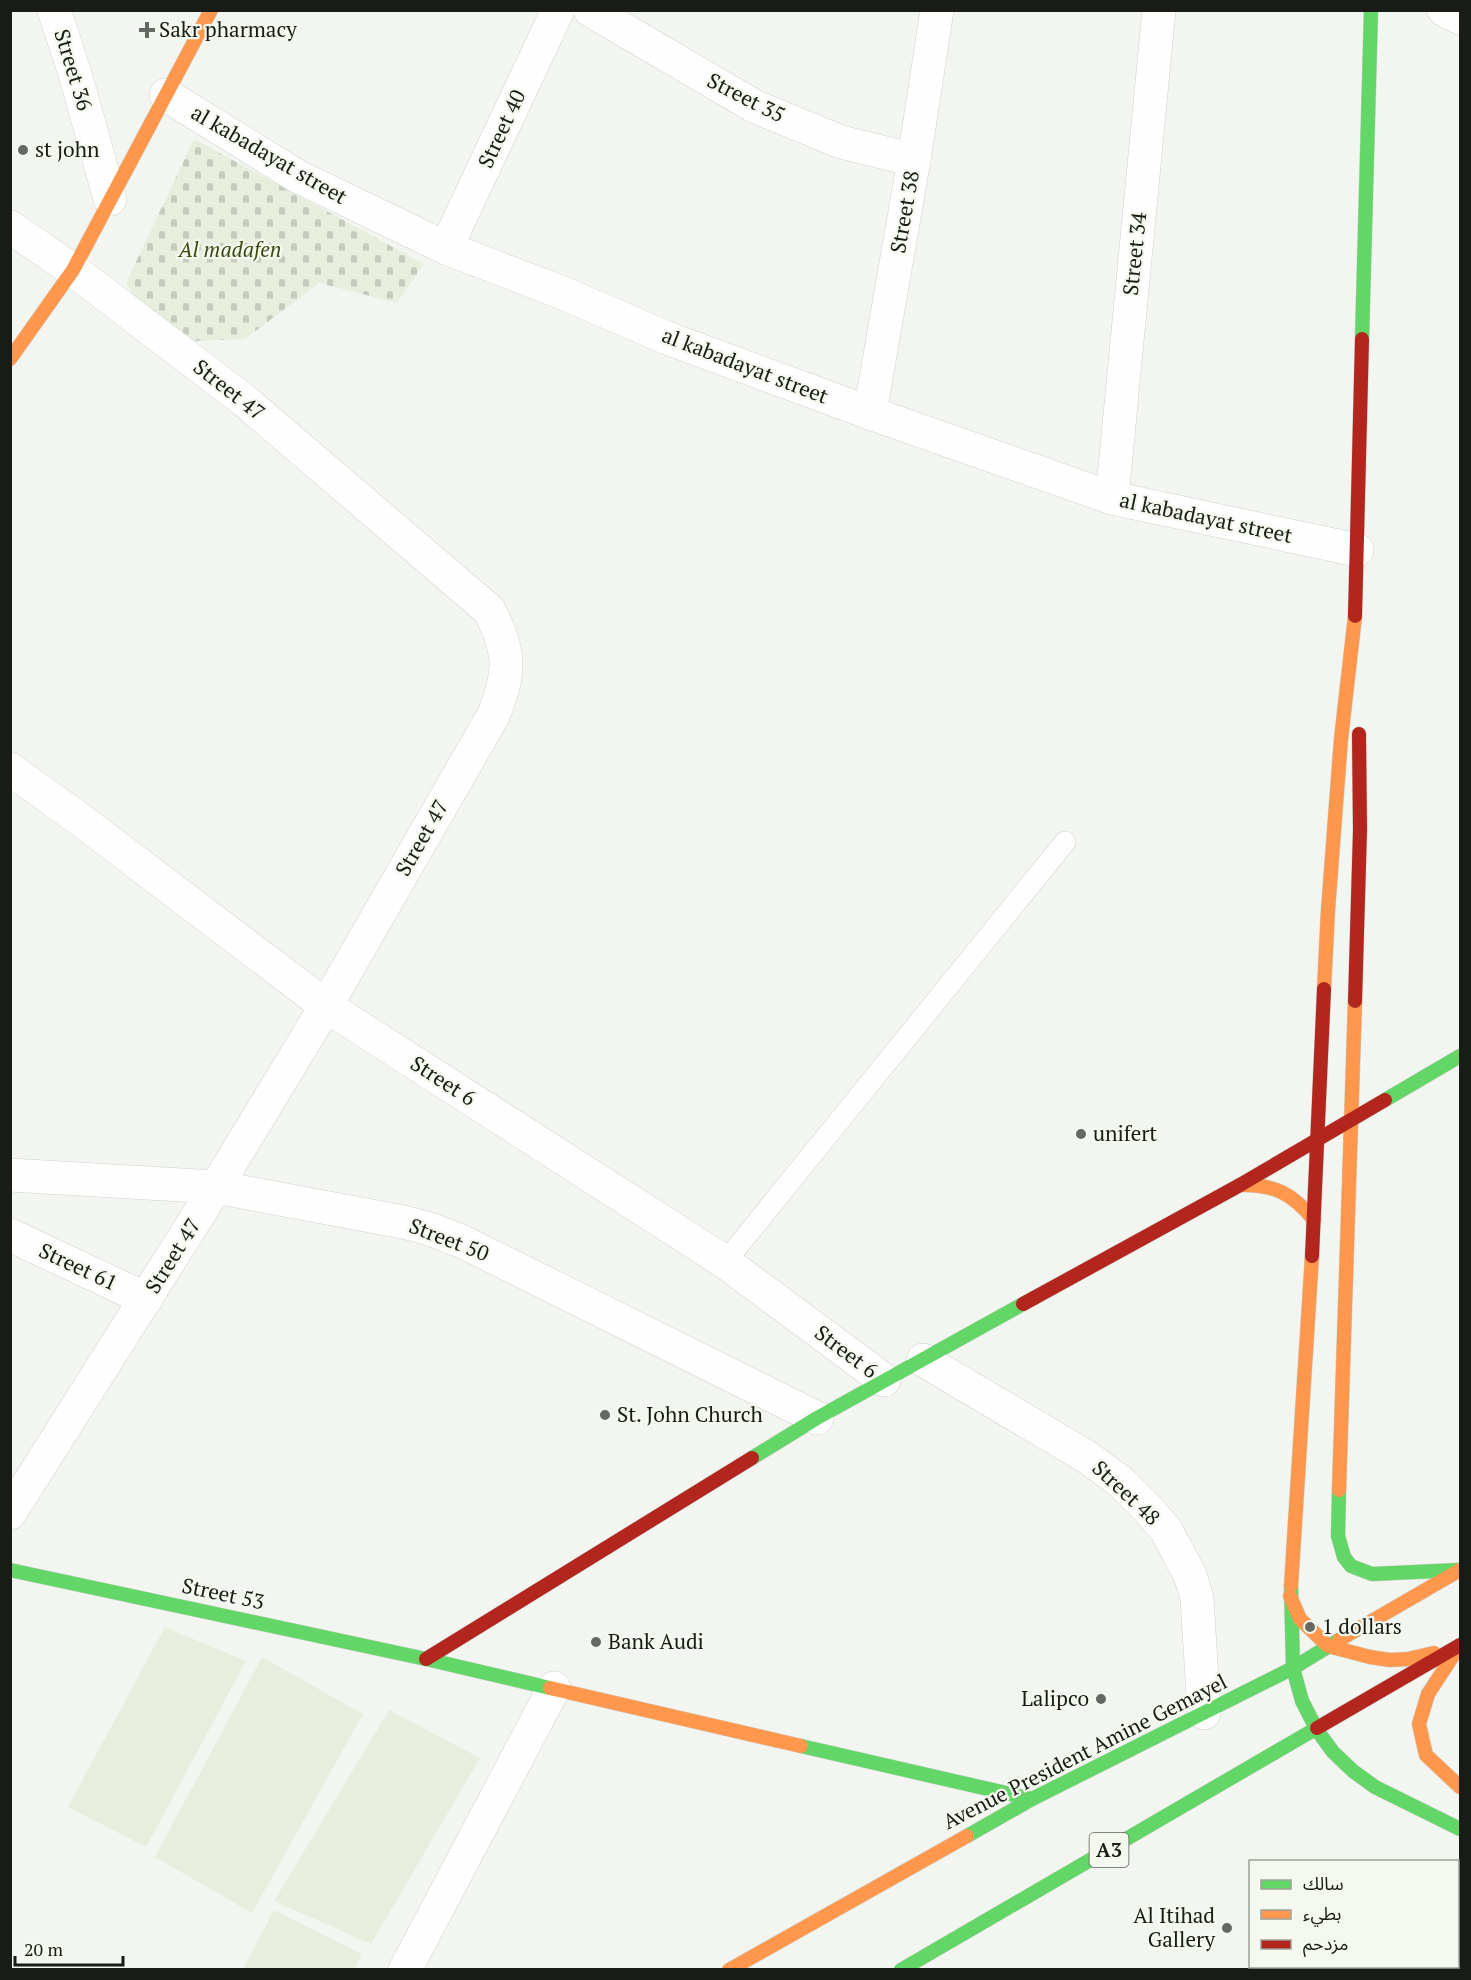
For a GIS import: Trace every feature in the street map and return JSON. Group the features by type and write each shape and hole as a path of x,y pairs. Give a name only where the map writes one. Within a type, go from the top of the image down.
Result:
{"main road":[{"path":"10,359 74,270 212,10"},
{"path":"1371,10 1354,633 1361,758 1360,830 1338,1536 1340,1550 1347,1563 1358,1571 1372,1574 1460,1570"},
{"path":"1354,633 1341,739 1327,921 1314,1220 1290,1596 1293,1668 1302,1701 1317,1730 1333,1752 1375,1787 1461,1829"},
{"path":"426,1659 817,1418 1240,1185 1461,1056"},
{"path":"1240,1185 1257,1184 1290,1195 1304,1206 1314,1220"},
{"name":"Street 53","path":"10,1569 426,1659 1032,1799"},
{"name":"Avenue President Amine Gemayel","path":"729,1970 1032,1799 1293,1668 1460,1570"},
{"path":"1290,1596 1300,1619 1328,1646 1390,1660 1408,1659 1461,1645"},
{"path":"1461,1645 1428,1694 1419,1724 1426,1755 1437,1768 1461,1787"},
{"name":"A3","path":"902,1970 1461,1645"}],"street":[{"name":"Street 36","path":"54,10 76,77 110,199"},
{"name":"Street 40","path":"446,248 558,10"},
{"name":"Street 35","path":"590,10 754,106 841,142 914,160"},
{"name":"Street 38","path":"870,413 914,160 937,10"},
{"name":"Street 34","path":"1112,498 1159,10"},
{"path":"1444,10 1461,18"},
{"name":"al kabadayat street","path":"166,95 297,176 446,248 563,293 667,338 870,413 1112,498 1357,550"},
{"name":"Street 47","path":"10,227 74,270 254,408 489,610 499,631 506,655 505,684 493,716 326,1006 216,1187 10,1513"},
{"name":"Street 6","path":"10,769 88,825 326,1006 725,1262 884,1380"},
{"name":"Street 50","path":"10,1175 216,1187 427,1228 461,1240 817,1418"},
{"name":"Street 61","path":"10,1235 146,1299"},
{"name":"Street 48","path":"922,1360 1087,1457 1121,1482 1166,1530 1190,1575 1197,1598 1204,1713"},
{"path":"405,1970 554,1689"}],"lane":[{"path":"725,1262 1065,842"}],"green space":[{"name":"Al madafen","path":"194,139 424,264 397,303 319,283 245,339 194,341 146,316 126,283"},
{"path":"165,1627 246,1661 146,1847 68,1807"},
{"path":"262,1657 363,1714 252,1913 155,1857"},
{"path":"389,1710 480,1758 371,1944 274,1901"},
{"path":"274,1910 362,1954 354,1969 243,1969"}],"traffic: fast":[{"path":"1362,339 1371,10"},
{"path":"1385,1100 1460,1056"},
{"path":"752,1458 817,1418 1023,1304"},
{"path":"1339,1490 1338,1536 1344,1557 1351,1566 1372,1574 1459,1570"},
{"path":"10,1570 426,1659 550,1688"},
{"path":"1291,1586 1293,1668 1302,1701 1317,1730 1333,1752 1375,1787 1460,1829"},
{"path":"967,1836 1032,1799 1293,1668 1339,1640"},
{"path":"901,1970 1317,1728"},
{"path":"801,1746 1032,1799"}],"traffic: slow":[{"path":"10,359 73,270 211,10"},
{"path":"1324,989 1341,739 1355,616"},
{"path":"1339,1490 1355,1001"},
{"path":"1240,1185 1263,1186 1282,1192 1298,1203 1314,1220"},
{"path":"1291,1586 1312,1256"},
{"path":"1339,1640 1460,1570"},
{"path":"1290,1596 1300,1619 1328,1646 1390,1660 1408,1659 1434,1653"},
{"path":"1460,1645 1428,1694 1419,1724 1426,1755 1460,1787"},
{"path":"550,1688 801,1746"},
{"path":"729,1970 967,1836"}],"traffic: jam":[{"path":"1355,616 1362,339"},
{"path":"1355,1001 1360,830 1359,734"},
{"path":"1312,1256 1324,989"},
{"path":"1023,1304 1240,1185 1385,1100"},
{"path":"426,1659 752,1458"},
{"path":"1317,1728 1460,1645"}],"place":[{"name":"Sakr pharmacy","path":"147,30"},
{"name":"st john","path":"23,150"},
{"name":"unifert","path":"1081,1134"},
{"name":"St. John Church","path":"605,1415"},
{"name":"1 dollars","path":"1310,1627"},
{"name":"Bank Audi","path":"596,1642"},
{"name":"Lalipco","path":"1101,1699"},
{"name":"Al Itihad Gallery","path":"1227,1928"}]}
